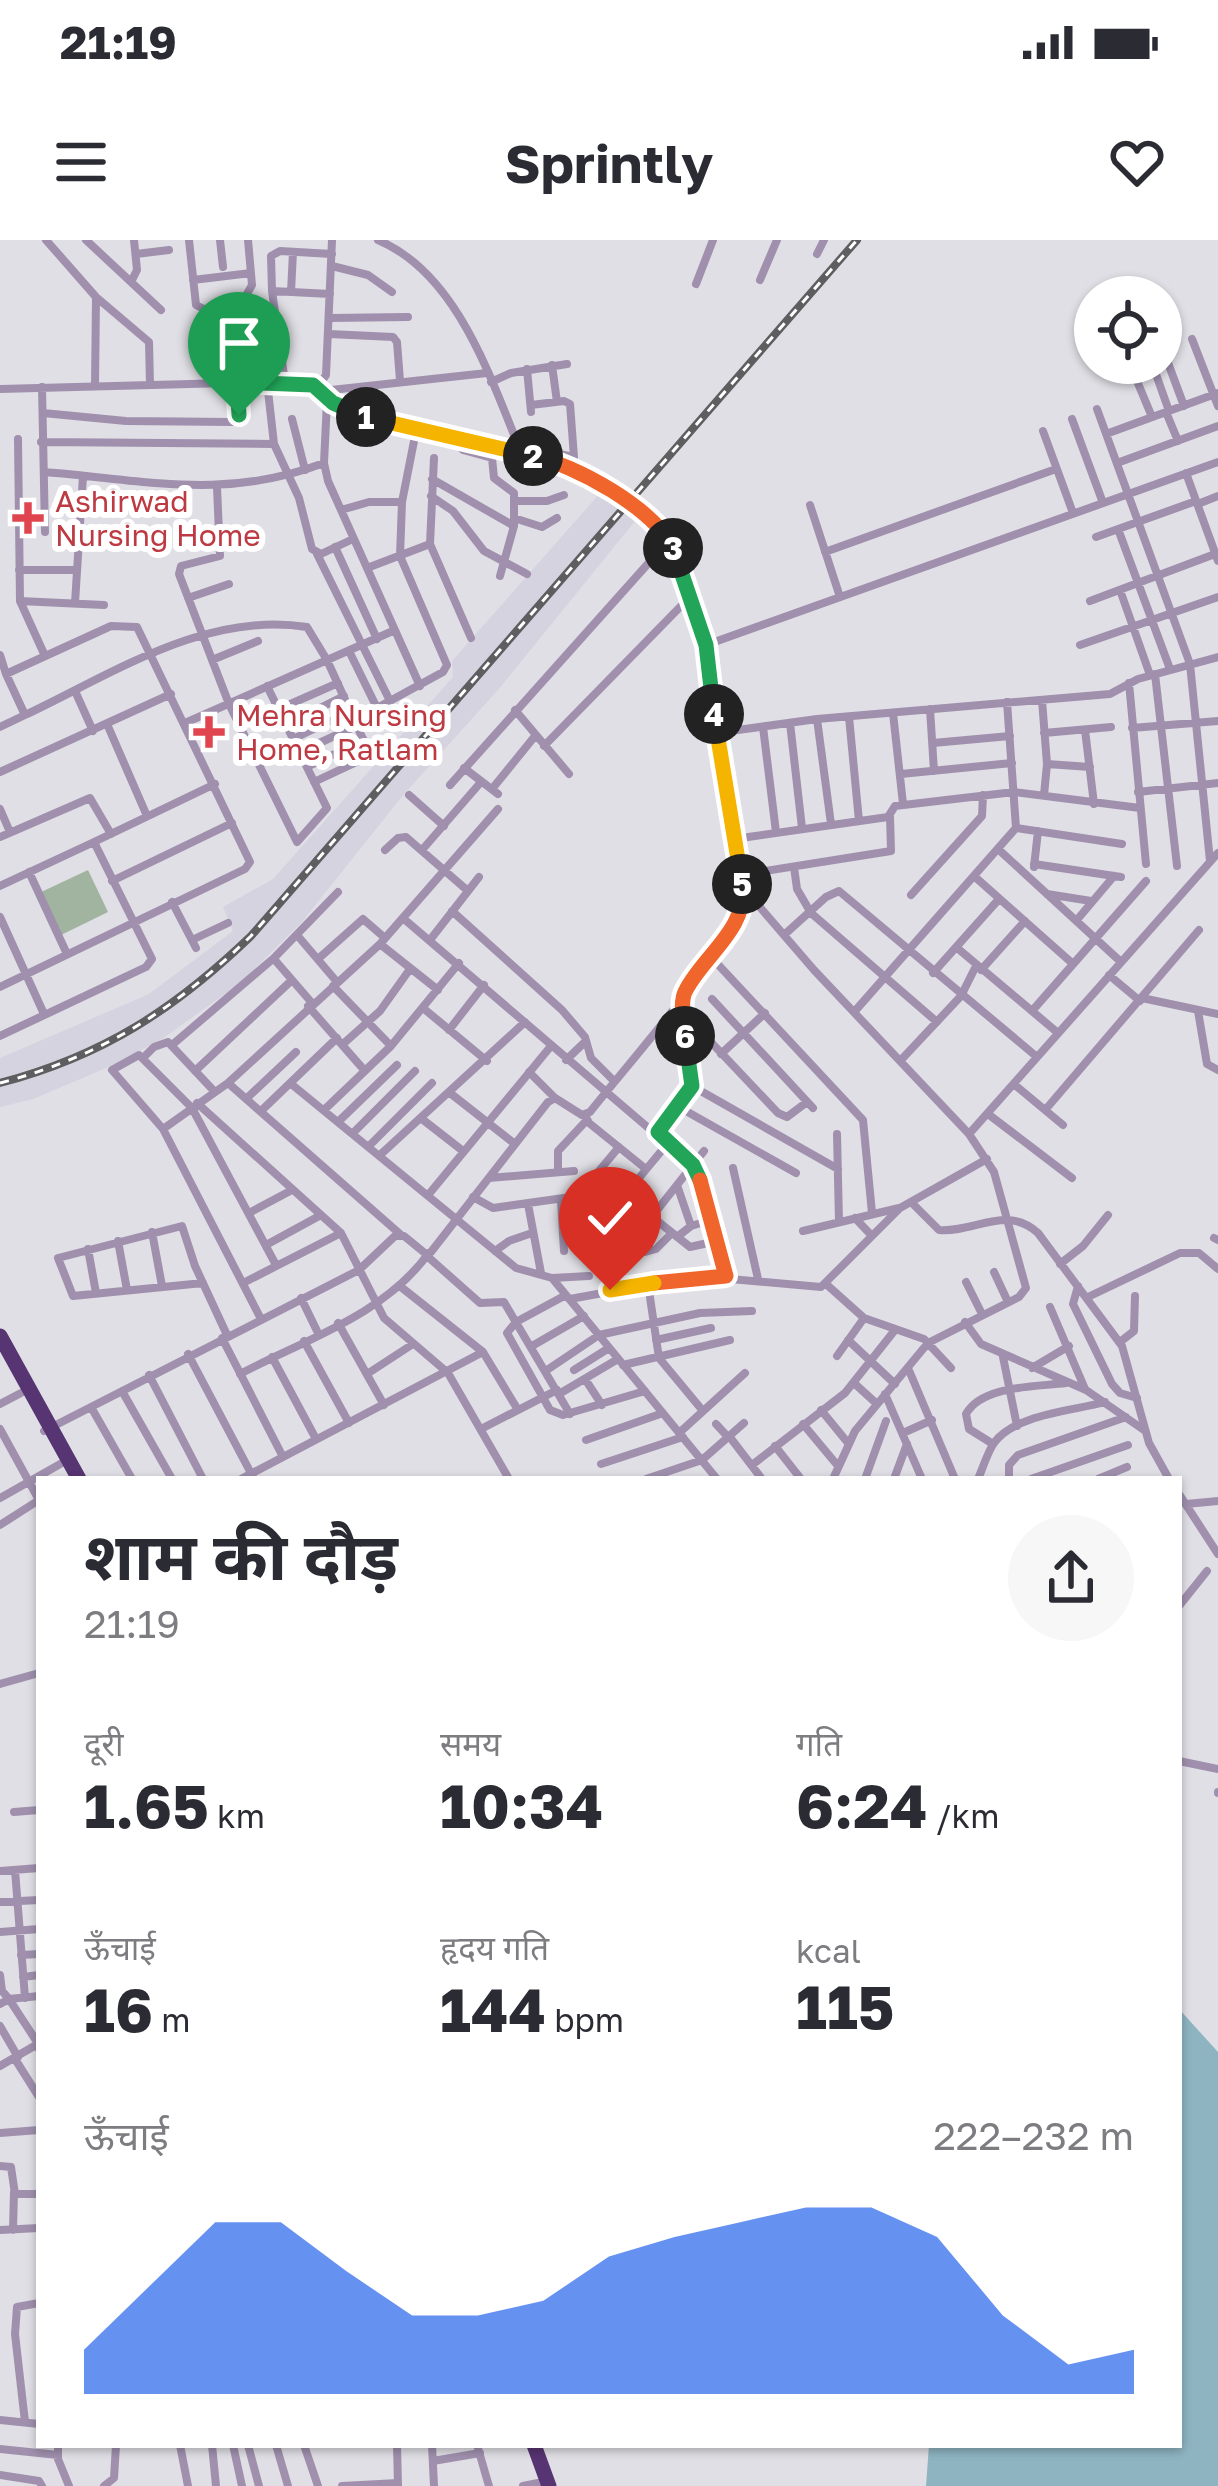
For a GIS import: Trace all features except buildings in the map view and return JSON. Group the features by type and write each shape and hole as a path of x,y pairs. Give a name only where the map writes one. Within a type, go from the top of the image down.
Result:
{"highway":[{"path":"0,1336 73,1476"},
{"path":"0,1352 73,1476"},
{"path":"526,2448 537,2485"},
{"path":"534,2448 537,2485"}],"street":[{"path":"46,240 96,297 148,341 150,385"},
{"path":"86,240 161,310"},
{"path":"131,282 137,270 134,240"},
{"path":"189,240 196,305 209,310 215,383"},
{"path":"220,240 223,267"},
{"path":"242,356 239,308 251,289 248,240"},
{"path":"332,240 322,393 324,463 340,510 420,686"},
{"path":"382,240 441,288 489,377 519,447"},
{"path":"696,284 713,240"},
{"path":"760,280 777,240"},
{"path":"817,254 824,240"},
{"path":"136,254 169,250"},
{"path":"286,382 272,291 273,252 332,254"},
{"path":"291,292 293,252"},
{"path":"332,266 368,275 392,292"},
{"path":"194,280 251,273"},
{"path":"272,291 331,294"},
{"path":"95,386 96,297"},
{"path":"330,318 408,317"},
{"path":"329,334 393,337 400,381"},
{"path":"1192,339 1218,406"},
{"path":"322,393 400,381 489,377 567,364"},
{"path":"552,365 557,402"},
{"path":"452,439 476,437 574,457 572,406 557,402 531,408 527,369"},
{"path":"43,413 126,421 232,422 239,415 237,382"},
{"path":"267,382 274,444 316,554 390,701"},
{"path":"0,388 286,382 322,393 372,419 566,464 588,474 667,537 706,645 744,896 738,918 711,957 558,1151 558,1172"},
{"path":"1138,384 1152,417"},
{"path":"1158,384 1178,440"},
{"path":"1176,384 1184,406"},
{"path":"43,387 45,532"},
{"path":"1106,434 1216,394"},
{"path":"1097,410 1190,664 1210,861"},
{"path":"292,419 305,470"},
{"path":"1072,419 1103,502"},
{"path":"1117,463 1218,426"},
{"path":"293,739 376,709 443,672 447,662 400,556 402,502 416,430"},
{"path":"1043,431 1073,513"},
{"path":"18,439 20,601 45,656"},
{"path":"452,439 463,450 492,458 492,474 512,489 514,522 500,575"},
{"path":"41,442 274,444"},
{"path":"434,458 430,544 471,638"},
{"path":"706,645 1218,462"},
{"path":"44,472 217,487 288,476 324,463"},
{"path":"825,551 1056,469"},
{"path":"1090,601 1217,557 1186,473"},
{"path":"75,603 83,476"},
{"path":"432,478 514,522 542,527 557,518"},
{"path":"217,487 220,556 179,567 229,704 297,842 327,808 268,686"},
{"path":"430,496 453,511 484,551 527,574"},
{"path":"514,501 564,496"},
{"path":"1096,537 1218,496"},
{"path":"340,510 369,502 402,502"},
{"path":"810,505 840,597"},
{"path":"1118,530 1170,669"},
{"path":"316,554 353,538"},
{"path":"367,568 430,544"},
{"path":"335,547 376,639"},
{"path":"450,785 662,548"},
{"path":"19,570 76,570"},
{"path":"188,598 229,584"},
{"path":"1120,590 1153,675 1177,866"},
{"path":"1080,645 1218,597"},
{"path":"20,601 104,605"},
{"path":"544,746 681,606"},
{"path":"0,987 248,865 249,857 137,627 121,625 6,674"},
{"path":"0,727 201,633 232,626 301,625 311,629 364,740 364,757 314,782"},
{"path":"185,723 395,630"},
{"path":"212,660 258,641"},
{"path":"349,651 376,709"},
{"path":"0,655 26,715"},
{"path":"716,733 818,719 1110,694 1129,683 1217,657 1218,674"},
{"path":"279,709 338,683"},
{"path":"1129,683 1146,864"},
{"path":"75,691 93,731"},
{"path":"0,772 172,694"},
{"path":"286,724 344,696"},
{"path":"1042,700 1047,764 1044,795"},
{"path":"855,1011 1016,828 1007,702"},
{"path":"515,710 569,774"},
{"path":"930,710 934,771"},
{"path":"893,713 903,804"},
{"path":"849,717 859,821"},
{"path":"300,752 355,718"},
{"path":"818,719 831,824"},
{"path":"1132,728 1218,721"},
{"path":"790,723 802,828"},
{"path":"107,724 147,816"},
{"path":"763,727 776,832"},
{"path":"1044,733 1111,727"},
{"path":"1085,730 1094,804"},
{"path":"464,768 495,792 535,736"},
{"path":"933,743 1010,736"},
{"path":"307,766 364,740"},
{"path":"901,774 1012,763"},
{"path":"1047,764 1090,766"},
{"path":"422,850 482,782"},
{"path":"1138,792 1218,783"},
{"path":"0,886 214,784"},
{"path":"740,875 891,850 892,807 903,804 1014,791 1140,808"},
{"path":"409,795 444,826"},
{"path":"911,895 982,816 983,795"},
{"path":"0,809 5,834 90,798 111,834"},
{"path":"163,1129 228,1083 383,941 498,809"},
{"path":"734,839 890,816"},
{"path":"112,880 232,823"},
{"path":"1016,828 1122,844"},
{"path":"1032,880 1038,831"},
{"path":"386,850 402,836 468,891"},
{"path":"0,1036 151,964 152,956 94,842"},
{"path":"998,849 1121,962"},
{"path":"969,1134 1218,853"},
{"path":"1034,864 1118,876 1076,921"},
{"path":"794,867 797,889 811,913 937,1022"},
{"path":"29,872 67,953"},
{"path":"974,876 1072,962"},
{"path":"430,940 479,877"},
{"path":"1031,1011 1146,881"},
{"path":"784,935 839,891 1037,1057"},
{"path":"172,1045 274,958 338,892"},
{"path":"1046,893 1093,901"},
{"path":"744,896 902,1060 987,1159 1025,1288 1024,1294 928,1343 848,1443 834,1476"},
{"path":"933,973 999,899"},
{"path":"172,902 194,944 228,923"},
{"path":"452,911 562,1010 586,1041 591,1058 614,1081"},
{"path":"0,916 44,1014"},
{"path":"404,919 604,1094 658,1132 693,1165 726,1276"},
{"path":"318,959 360,920 366,920 410,969 438,990"},
{"path":"902,1060 1025,921"},
{"path":"1046,1109 1199,930"},
{"path":"297,935 391,1046"},
{"path":"956,947 1058,1033"},
{"path":"711,957 863,1120 872,1213"},
{"path":"274,958 365,1071"},
{"path":"324,1110 391,1046 459,963"},
{"path":"261,1112 340,1041 368,1023 410,969"},
{"path":"1109,975 1141,999 1218,1014"},
{"path":"195,1071 292,980"},
{"path":"449,1030 484,985"},
{"path":"682,994 692,1086 838,1169"},
{"path":"708,1039 783,1116 810,1105 712,999"},
{"path":"423,1008 487,1061"},
{"path":"1198,1011 1207,1064 1218,1070"},
{"path":"722,1054 765,1013"},
{"path":"380,1155 525,1022"},
{"path":"566,1060 586,1041"},
{"path":"143,1058 162,1042 172,1045 214,1091"},
{"path":"1205,1042 1218,1043"},
{"path":"429,1194 551,1046"},
{"path":"246,1099 296,1052"},
{"path":"261,1319 163,1129 112,1070 136,1055 341,1233 376,1304 392,1327 448,1373 507,1476"},
{"path":"338,1122 397,1065"},
{"path":"353,1133 416,1071"},
{"path":"530,1072 646,1169"},
{"path":"369,1147 432,1082"},
{"path":"228,1083 480,1303 504,1301 570,1414"},
{"path":"290,1083 516,1268 552,1278 715,1476"},
{"path":"1015,1085 1063,1125"},
{"path":"658,1132 692,1086"},
{"path":"450,1093 515,1144"},
{"path":"240,1374 401,1287 548,1102 556,1098"},
{"path":"195,1106 276,1265"},
{"path":"677,1106 796,1173"},
{"path":"988,1114 1072,1178"},
{"path":"421,1119 464,1151"},
{"path":"837,1134 839,1222"},
{"path":"592,1254 593,1236 668,1143"},
{"path":"473,1197 494,1208 582,1193 619,1147"},
{"path":"619,1258 704,1151"},
{"path":"644,1391 570,1414 554,1414 507,1337 516,1322 567,1297 726,1276 814,1288 826,1284 900,1208 987,1159"},
{"path":"733,1168 758,1279"},
{"path":"489,1178 574,1171"},
{"path":"676,1185 691,1226"},
{"path":"249,1213 292,1190"},
{"path":"561,1200 564,1251"},
{"path":"910,1202 945,1232 1004,1217 1029,1225 1120,1342 1163,1476"},
{"path":"529,1204 541,1273"},
{"path":"802,1231 900,1208"},
{"path":"266,1245 321,1215"},
{"path":"1060,1264 1083,1246 1108,1215"},
{"path":"651,1216 690,1247 717,1241"},
{"path":"855,1218 872,1236"},
{"path":"604,1221 644,1252 711,1220"},
{"path":"203,1283 71,1294 58,1258 152,1232 185,1229 240,1374 283,1456"},
{"path":"152,1232 162,1286"},
{"path":"243,1283 341,1233"},
{"path":"496,1251 532,1233"},
{"path":"47,1430 359,1270 400,1234"},
{"path":"118,1241 127,1290"},
{"path":"88,1249 96,1293"},
{"path":"1088,1297 1180,1253 1199,1253 1218,1269"},
{"path":"994,1272 1009,1302"},
{"path":"552,1278 589,1276"},
{"path":"966,1282 982,1314"},
{"path":"1074,1283 1073,1304 1092,1346 1120,1393 1137,1398"},
{"path":"648,1284 658,1358 703,1411"},
{"path":"826,1284 864,1318 928,1343 951,1368"},
{"path":"401,1287 483,1352 518,1410"},
{"path":"1120,1342 1136,1327 1135,1296"},
{"path":"301,1298 319,1333"},
{"path":"1050,1307 1086,1390"},
{"path":"547,1370 599,1335 718,1310 752,1311"},
{"path":"532,1346 584,1316"},
{"path":"837,1356 864,1318"},
{"path":"965,1322 977,1341 1086,1390 1145,1431"},
{"path":"338,1323 384,1405"},
{"path":"656,1340 711,1328"},
{"path":"752,1465 854,1383 895,1330"},
{"path":"481,1429 621,1362 730,1340"},
{"path":"848,1340 895,1384"},
{"path":"304,1341 349,1423"},
{"path":"367,1374 413,1344"},
{"path":"1032,1368 1069,1346"},
{"path":"574,1370 609,1348"},
{"path":"188,1354 252,1476 483,1352"},
{"path":"1000,1354 1017,1426"},
{"path":"272,1357 316,1439"},
{"path":"908,1368 954,1476"},
{"path":"601,1464 681,1435 745,1373"},
{"path":"149,1375 201,1476"},
{"path":"585,1379 602,1405"},
{"path":"854,1383 877,1404"},
{"path":"993,1444 969,1429 966,1414 972,1403 1007,1390 1067,1383"},
{"path":"122,1391 170,1476"},
{"path":"0,1404 21,1393"},
{"path":"885,1394 921,1476"},
{"path":"979,1476 993,1444 1017,1426 1106,1402"},
{"path":"91,1407 130,1476"},
{"path":"821,1410 848,1443"},
{"path":"586,1440 663,1413"},
{"path":"869,1414 901,1430 932,1420"},
{"path":"1009,1476 1009,1465 1018,1455 1126,1417"},
{"path":"866,1476 886,1421"},
{"path":"655,1476 702,1460 744,1423"},
{"path":"716,1424 760,1476"},
{"path":"803,1424 838,1466"},
{"path":"0,1429 36,1495"},
{"path":"895,1476 908,1444"},
{"path":"1049,1476 1128,1444"},
{"path":"776,1446 795,1476"},
{"path":"0,1453 10,1447"},
{"path":"41,1476 62,1463"},
{"path":"1105,1476 1127,1467"},
{"path":"0,1498 36,1479"},
{"path":"1182,1498 1214,1538 1218,1554"},
{"path":"0,1525 36,1502"},
{"path":"1186,1504 1218,1502"},
{"path":"1182,1602 1207,1571"},
{"path":"0,1684 36,1674"},
{"path":"1182,1762 1218,1769"},
{"path":"14,1813 36,1810"},
{"path":"0,1870 36,1868"},
{"path":"15,1870 25,1998"},
{"path":"0,1902 36,1900"},
{"path":"0,1932 36,1929"},
{"path":"21,1955 36,1954"},
{"path":"23,1977 36,1975"},
{"path":"0,1976 4,2001 36,2043"},
{"path":"4,2001 36,1996"},
{"path":"0,2026 36,2092"},
{"path":"0,2066 36,2047"},
{"path":"0,2133 36,2130"},
{"path":"0,2166 11,2167 13,2230"},
{"path":"14,2192 36,2194"},
{"path":"0,2230 36,2228"},
{"path":"25,2422 17,2308 36,2304"},
{"path":"0,2434 1,2420 36,2424"},
{"path":"104,2486 115,2482 116,2448"},
{"path":"181,2448 188,2486"},
{"path":"212,2448 216,2486"},
{"path":"233,2448 242,2486"},
{"path":"249,2448 259,2486"},
{"path":"277,2448 288,2486"},
{"path":"305,2448 318,2486"},
{"path":"342,2486 398,2484 397,2448"},
{"path":"432,2448 434,2486"},
{"path":"0,2449 58,2450 69,2486"},
{"path":"433,2461 478,2449 489,2486"},
{"path":"0,2475 39,2481 42,2486"}],"shaded area":[{"path":"601,492 635,521 301,923 239,984 162,1039 33,1099 0,1107 0,1058 149,994 233,931 223,907 273,879 453,677 452,661"}],"green space":[{"path":"88,870 108,912 59,936 37,894"}],"water":[{"path":"1182,2012 1218,2052 1218,2486 926,2486 929,2448 1182,2448"}],"railway":[{"path":"0,1083 72,1059 136,1027 194,986 251,936 857,240"}],"place":[{"name":"Ashirwad Nursing Home","path":"28,518"},
{"name":"Mehra Nursing Home, Ratlam","path":"209,732"}],"route":[{"path":"239,415 237,382 313,385 333,403 372,419 566,464 588,474 651,521 667,537 678,560 706,645 744,896 738,918 682,994 692,1086 658,1132 697,1172 726,1276 610,1290"}]}
